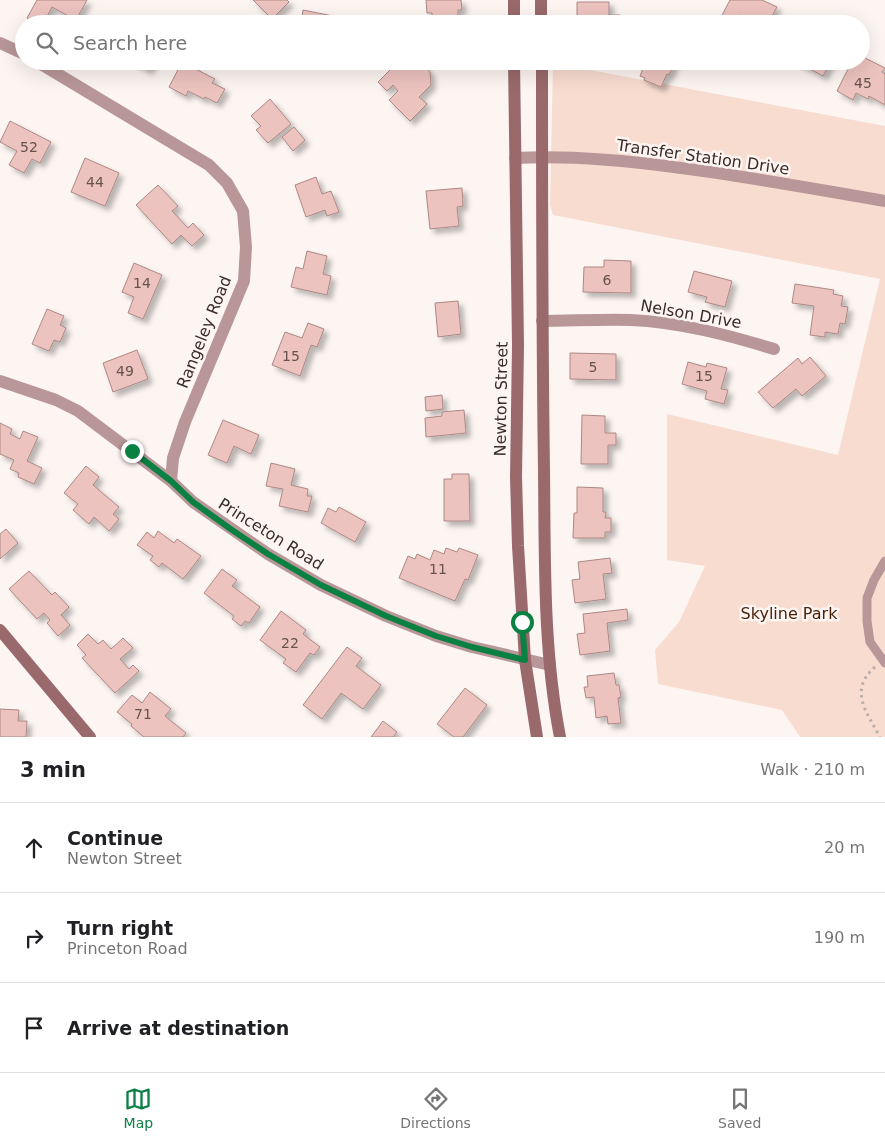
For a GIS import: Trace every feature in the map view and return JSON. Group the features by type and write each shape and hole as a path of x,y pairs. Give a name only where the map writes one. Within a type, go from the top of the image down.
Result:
{"main road":[{"path":"514,0 514,15"},
{"path":"541,0 541,15"},
{"name":"Newton Street","path":"514,70 518,345 516,478 518,546 525,660 537,737"},
{"path":"542,70 542,321 547,611 554,709 560,737"},
{"path":"0,630 90,737"}],"street":[{"path":"0,43 15,50"},
{"name":"Rangeley Road","path":"51,70 209,165 227,183 243,210 246,247 244,281 185,422 173,458 171,481"},
{"name":"Transfer Station Drive","path":"515,158 542,156 629,161 711,172 885,201"},
{"name":"Nelson Drive","path":"542,321 631,320 665,324 774,348"},
{"name":"Princeton Road","path":"0,381 56,400 78,411 171,481 193,502 232,530 321,585 386,616 436,636 472,647 550,665"}],"lane":[{"path":"884,662 870,642 867,621 867,598 874,580 885,561"}],"path":[{"path":"880,737 864,707 861,692 863,679 884,662"}],"green space":[{"name":"Skyline Park","path":"553,70 590,70 885,126 885,737 800,737 782,710 658,684 655,650 679,622 705,566 667,560 667,414 838,455 880,279 553,215 550,205"}],"building":[{"path":"37,0 87,0 79,15 67,15 52,7 48,15 29,15"},
{"path":"253,0 287,0 289,2 276,15 268,15"},
{"path":"426,0 461,0 462,10 458,10 458,15 432,15 432,13 427,13"},
{"path":"730,0 762,0 777,7 773,15 722,15"},
{"path":"577,2 609,2 609,15 577,15"},
{"path":"303,10 328,15 302,15"},
{"path":"870,60 885,68 882,72 885,74 885,105 869,96 868,99 856,93 853,100 837,91 848,70 870,70"},
{"path":"178,70 198,70 215,79 212,83 225,89 217,103 188,91 186,96 169,87"},
{"path":"390,70 428,70 431,85 419,97 427,104 410,121 389,100 398,91 393,85 387,91 378,82"},
{"path":"642,70 671,70 669,75 667,74 661,87 644,80 645,78 640,76"},
{"path":"812,70 826,70 823,76"},
{"path":"270,99 291,124 268,143 256,130 261,126 251,116"},
{"path":"10,121 51,142 40,163 32,159 24,173 9,165 17,151 0,142"},
{"path":"294,127 305,140 293,151 282,137"},
{"path":"85,158 119,173 105,206 71,192"},
{"path":"316,177 322,194 331,191 339,212 327,216 325,210 306,217 295,185"},
{"path":"158,185 178,206 172,211 188,228 193,223 204,235 192,246 181,235 172,244 136,205"},
{"path":"462,188 463,206 457,207 459,226 430,229 426,191"},
{"path":"307,251 327,256 323,274 331,276 327,295 291,287 296,267 303,269"},
{"path":"604,260 631,261 631,293 583,292 584,267 604,267"},
{"path":"134,263 162,275 143,319 128,313 134,297 122,292"},
{"path":"694,271 732,281 725,307 705,302 707,297 688,292"},
{"path":"795,284 834,290 833,294 843,296 841,306 848,307 845,324 840,323 838,334 825,332 825,337 810,335 814,306 792,303"},
{"path":"458,301 461,334 438,337 435,303"},
{"path":"47,309 64,316 60,325 66,328 60,342 54,340 49,351 32,344"},
{"path":"308,323 324,329 317,347 311,345 300,376 272,365 285,332 302,338"},
{"path":"137,350 148,379 113,392 103,363"},
{"path":"570,353 616,354 616,380 570,379"},
{"path":"810,357 826,376 802,396 796,389 773,408 758,392 798,358 802,364"},
{"path":"688,362 706,367 707,363 727,368 721,389 728,390 724,404 705,399 707,391 682,384"},
{"path":"442,395 443,409 426,411 425,397"},
{"path":"464,410 466,433 426,437 425,418 442,416 442,412"},
{"path":"582,415 605,416 605,433 616,433 616,445 608,445 608,464 581,464"},
{"path":"223,420 259,435 251,454 234,446 227,463 208,455"},
{"path":"0,423 12,429 10,434 20,439 23,431 38,437 27,461 42,468 34,484 18,477 19,473 10,469 14,460 0,454"},
{"path":"271,463 295,469 291,485 308,489 307,496 312,496 308,512 279,506 283,489 266,486"},
{"path":"86,466 99,477 93,485 119,507 113,514 119,519 109,531 94,517 89,524 73,510 78,504 64,493"},
{"path":"452,474 469,474 470,521 444,521 444,479 452,479"},
{"path":"577,487 603,488 603,512 606,512 605,518 611,518 611,532 605,532 605,538 573,538 574,513 577,513"},
{"path":"339,507 366,522 355,542 321,523 328,508 336,512"},
{"path":"6,529 18,543 0,559 0,534"},
{"path":"158,531 174,543 177,539 201,556 183,579 162,563 159,567 150,560 153,556 137,545 147,532 154,538"},
{"path":"446,548 457,552 459,548 478,555 468,580 465,579 455,601 399,578 408,556 415,559 417,554 430,560 434,550 444,554"},
{"path":"610,558 612,573 603,574 606,599 575,603 572,580 580,579 578,562"},
{"path":"222,569 237,580 232,586 260,607 249,623 245,621 241,626 232,619 234,616 204,593"},
{"path":"29,571 52,595 55,592 69,607 61,615 70,625 58,636 47,623 50,620 44,613 37,619 9,589"},
{"path":"627,609 628,620 607,623 610,651 580,655 577,634 585,633 583,614"},
{"path":"281,611 306,630 303,634 320,647 314,655 310,653 296,672 283,663 286,659 260,640"},
{"path":"88,634 98,644 103,640 111,649 123,638 133,648 120,659 129,669 133,665 139,671 115,693 82,658 86,655 77,645"},
{"path":"347,647 362,658 356,666 381,685 363,709 341,693 322,719 303,705"},
{"path":"614,673 621,697 618,698 621,723 608,724 607,716 596,718 594,697 586,698 584,687 588,687 587,676"},
{"path":"465,688 487,705 463,737 454,737 437,724"},
{"path":"150,692 171,709 165,716 186,733 183,737 144,737 117,712 132,695 142,703"},
{"path":"0,709 19,710 18,721 27,721 26,737 0,737"},
{"path":"383,721 397,732 393,737 371,737"}],"route":[{"path":"132,451 171,481 193,502 268,554 321,585 386,616 436,636 525,660 522,622"}]}
